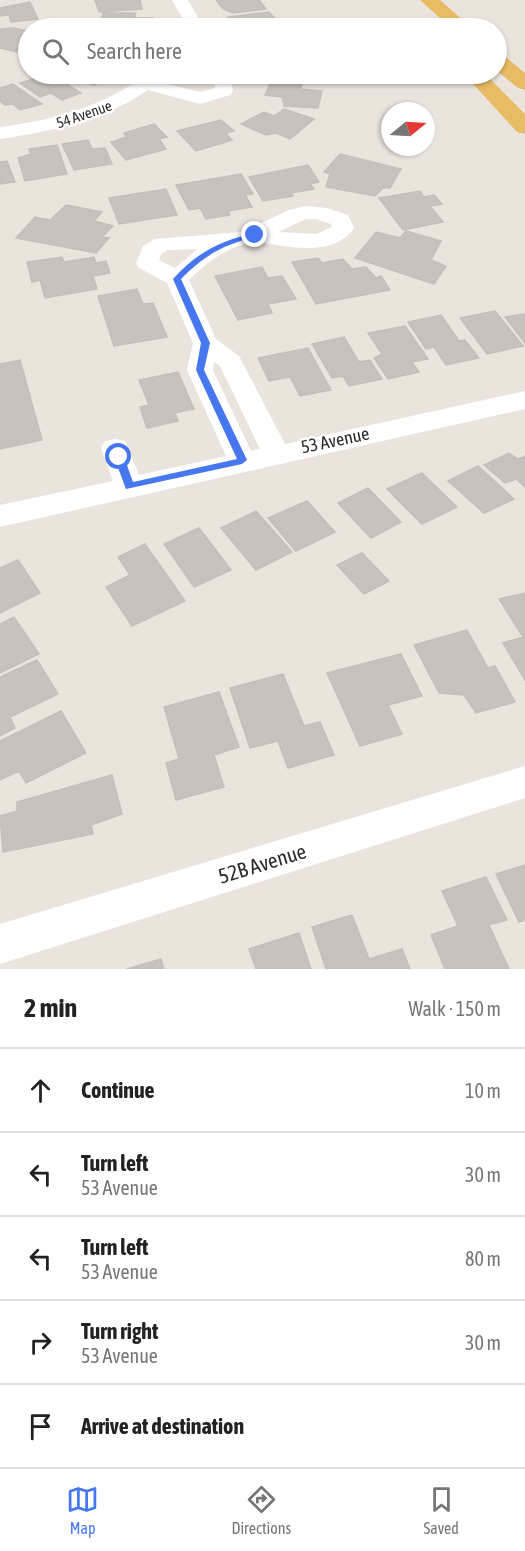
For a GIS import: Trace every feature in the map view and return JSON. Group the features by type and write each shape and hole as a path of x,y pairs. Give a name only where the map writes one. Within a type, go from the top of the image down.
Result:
{"main road":[{"path":"417,0 431,18"},
{"path":"429,0 450,18"},
{"path":"507,68 525,84"},
{"path":"484,84 525,127"}],"street":[{"path":"180,0 190,18"},
{"name":"54 Avenue","path":"0,134 86,117 126,98 145,84"},
{"path":"165,84 200,98 225,91 224,84"},
{"path":"229,241 198,258 177,279 147,263 151,251 163,244 229,241 255,235"},
{"name":"53 Avenue","path":"177,279 206,343 230,362 276,453 525,400"},
{"path":"206,343 200,370 242,460"},
{"path":"115,448 129,486"},
{"path":"0,516 276,453"},
{"name":"52B Avenue","path":"0,944 525,782"}],"building":[{"path":"95,0 140,0 142,9 99,12"},
{"path":"216,0 259,0 266,9 233,13 223,9"},
{"path":"30,2 38,18 18,18 18,21 11,22 9,15 0,16 0,8"},
{"path":"269,12 274,18 229,18"},
{"path":"103,13 135,13 135,18 102,18"},
{"path":"0,29 18,29 18,51 0,48"},
{"path":"13,84 42,104 20,110 13,104 5,105 0,101 0,88"},
{"path":"21,84 66,84 81,93 62,100 51,93 40,97"},
{"path":"270,84 302,84 301,89 322,91 318,108 284,106 282,97 265,95"},
{"path":"284,109 314,119 290,139 276,133 266,135 241,124 264,112 274,116"},
{"path":"221,120 234,131 226,133 232,140 196,151 177,131"},
{"path":"154,124 167,137 159,139 166,149 126,160 111,142 126,137 124,133"},
{"path":"88,140 92,149 105,148 112,164 74,170 62,144"},
{"path":"57,145 67,174 25,181 18,158 31,154 29,149"},
{"path":"340,154 401,169 390,188 383,188 375,196 326,187 330,174 324,172"},
{"path":"7,161 15,182 0,184 0,162"},
{"path":"308,165 319,182 310,184 314,189 291,193 293,196 263,201 249,177"},
{"path":"241,174 253,194 245,195 252,207 228,211 230,215 206,219 200,208 189,210 176,185"},
{"path":"166,189 177,215 119,224 109,198"},
{"path":"420,191 424,197 434,195 442,204 430,206 443,222 403,230 379,198"},
{"path":"66,205 102,212 94,221 113,226 102,237 109,238 96,253 16,238 35,217 50,220"},
{"path":"406,231 441,241 431,260 446,266 434,284 355,258 376,232 400,238"},
{"path":"62,257 64,262 94,257 96,263 106,261 110,273 93,276 97,289 45,298 40,280 32,282 27,262"},
{"path":"318,258 322,263 343,259 352,269 366,267 376,278 381,276 390,290 316,304 292,262"},
{"path":"262,267 268,278 282,276 296,299 268,304 272,313 238,320 215,276"},
{"path":"137,289 143,304 153,303 167,337 114,346 98,296"},
{"path":"495,311 523,346 487,354 460,318"},
{"path":"525,314 525,343 505,317"},
{"path":"441,315 459,341 465,340 479,358 446,365 434,347 426,349 408,322"},
{"path":"405,326 428,359 412,362 419,372 388,379 374,358 382,354 368,333"},
{"path":"344,337 359,362 370,360 382,379 349,386 343,376 332,378 312,344"},
{"path":"308,348 331,390 300,396 290,377 269,381 258,358"},
{"path":"20,360 42,440 0,449 0,364"},
{"path":"178,372 194,409 175,413 178,421 147,428 140,407 149,405 139,380"},
{"path":"509,453 518,459 525,456 525,487 516,479 505,483 484,465"},
{"path":"478,466 514,499 484,513 448,481"},
{"path":"422,473 457,507 422,524 387,489"},
{"path":"368,488 401,522 371,538 338,503"},
{"path":"307,501 335,532 296,551 268,518"},
{"path":"256,511 292,552 256,570 221,528"},
{"path":"199,528 231,570 194,587 164,544"},
{"path":"145,544 185,601 132,626 106,587 130,575 118,557"},
{"path":"362,553 389,581 364,594 337,565"},
{"path":"18,560 40,593 0,613 0,568"},
{"path":"525,593 525,680 503,643 523,637 499,599"},
{"path":"14,617 39,654 0,673 0,624"},
{"path":"467,630 488,668 495,666 515,702 476,713 464,695 439,693 414,645"},
{"path":"401,654 422,696 388,705 402,734 360,746 327,673"},
{"path":"37,660 58,694 10,717 15,728 0,736 0,677"},
{"path":"283,674 304,726 320,722 334,755 288,768 278,741 250,748 230,688"},
{"path":"219,692 239,747 214,755 224,787 176,800 166,763 179,759 164,707"},
{"path":"61,711 86,753 26,783 19,771 0,780 0,741"},
{"path":"112,775 122,814 91,825 93,834 3,852 0,816 17,811 17,802"},
{"path":"525,865 525,920 519,922 496,874"},
{"path":"486,877 507,920 489,925 509,969 445,969 431,935 458,926 442,891"},
{"path":"352,915 369,959 402,949 410,969 326,969 312,927"},
{"path":"299,933 311,969 256,969 249,949"},
{"path":"161,959 164,969 127,969"}],"route":[{"path":"119,457 129,486 242,460 200,370 206,343 177,279 198,258 229,241 255,235"}]}
